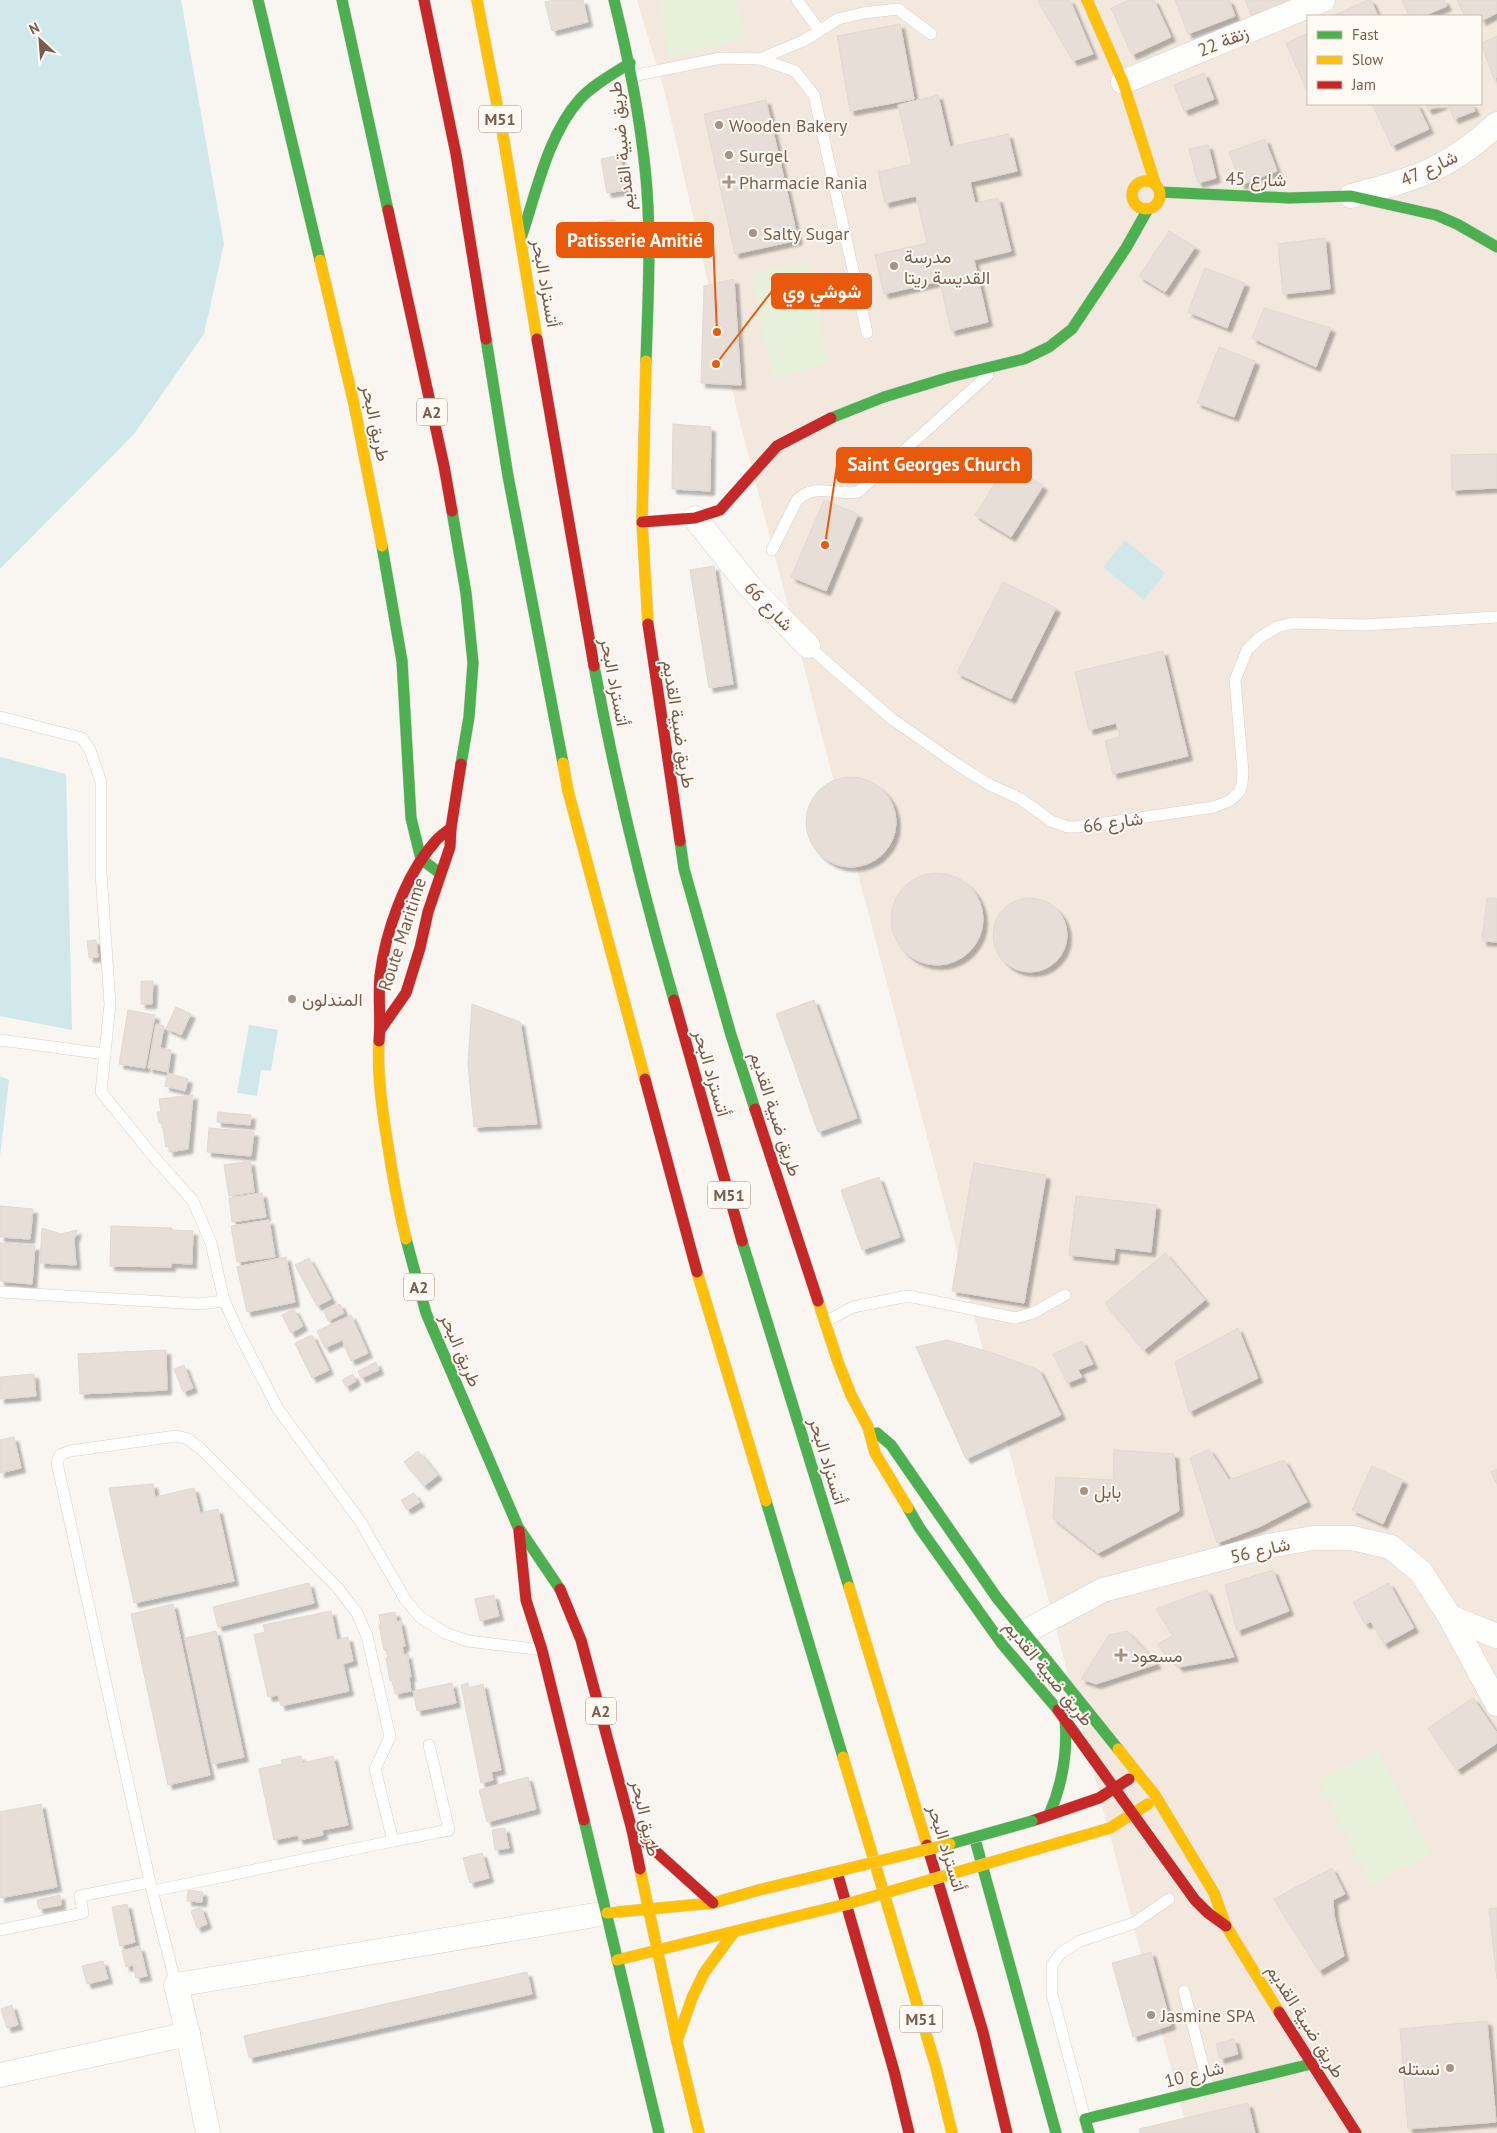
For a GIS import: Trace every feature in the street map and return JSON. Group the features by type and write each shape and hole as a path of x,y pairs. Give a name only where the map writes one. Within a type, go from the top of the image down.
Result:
{"main road":[{"name":"طريق البحر","path":"258,0 354,404 378,522 402,661 412,818 421,859"},
{"name":"A2","path":"342,0 444,466 466,593 473,663 469,717 451,828 450,847 440,874"},
{"name":"M51","path":"424,0 456,154 508,476 568,791 688,1241 936,2067 952,2133"},
{"name":"أتستراد البحر","path":"478,0 521,239 580,593 610,752 652,924 751,1273 888,1712 983,2032 1007,2133"},
{"name":"طريق ضبية القديم","path":"614,0 630,63 645,169 649,267 642,522 649,643 684,868 731,1035 825,1322 851,1395 868,1427 875,1453 919,1527 1002,1644 1065,1718 1195,1900 1208,1913 1226,1926"},
{"path":"642,522 695,518 720,510 778,446 828,419 884,397 950,377 1024,359 1049,347 1072,329 1126,248 1148,209 1157,204 1158,188 1123,82 1088,0"},
{"path":"521,239 565,118 581,98 630,63"},
{"path":"1133,111 1135,157"},
{"path":"1148,209 1138,207 1134,203 1131,194 1135,180 1145,180 1158,188"},
{"name":"شارع 45","path":"1158,188 1289,198 1351,196 1436,215 1457,224 1497,247"},
{"path":"1126,248 1134,203"},
{"name":"A2","path":"421,859 435,841 451,828"},
{"path":"421,859 440,874"},
{"name":"Route Maritime","path":"380,1030 380,977 407,885 421,859"},
{"name":"Route Maritime","path":"380,1030 406,993 416,948 440,874"},
{"name":"طريق البحر","path":"380,1030 378,1058 382,1107 394,1184 405,1237 426,1313 518,1527 559,1587 577,1641 632,1830 677,2042 699,2133"},
{"name":"طريق ضبية القديم","path":"868,1427 891,1445 997,1598 1139,1774 1156,1798 1214,1893 1226,1926 1356,2133"},
{"name":"طريق البحر","path":"518,1527 526,1600 542,1650 659,2133"},
{"path":"542,1650 557,1646"},
{"path":"1049,1815 1058,1796 1066,1762 1065,1718"},
{"path":"607,1913 713,1903 759,1890 975,1838 1099,1798 1139,1774"},
{"path":"617,1960 847,1904 1110,1828 1133,1815 1156,1798"},
{"path":"632,1830 713,1903"},
{"path":"975,1838 1056,2133"},
{"path":"837,1872 894,2071 909,2133"},
{"path":"677,2042 692,1998 704,1973 734,1932"},
{"name":"شارع 10","path":"1085,2119 1311,2064"},
{"path":"1085,2119 1088,2133"}],"street":[{"name":"زنقة 22","path":"1123,82 1323,0"},
{"name":"شارع 47","path":"1351,196 1393,185 1446,164 1479,141 1497,124"},
{"name":"شارع 66","path":"695,518 750,587 808,646"},
{"name":"شارع 56","path":"1002,1644 1103,1590 1268,1546 1313,1538 1352,1538 1391,1547 1421,1572 1450,1616 1497,1704"},
{"path":"1450,1616 1497,1636"},
{"path":"208,2133 188,2034 176,1986 607,1913"},
{"path":"0,2075 188,2034"}],"lane":[{"path":"797,0 819,30"},
{"path":"760,59 803,41 838,19 863,13 898,9 931,34"},
{"path":"632,76 721,58 760,59 795,71 814,95 867,333"},
{"path":"772,550 796,500 803,494 817,490 841,494 858,492 1000,365"},
{"name":"شارع 66","path":"808,646 892,719 958,766 990,785 1021,799 1051,821 1068,828 1214,807 1234,797 1240,791 1243,773 1235,680 1247,650 1259,638 1277,627 1293,624 1364,625 1497,618"},
{"path":"0,717 82,738 90,750 101,782 101,874 110,1004 102,1092 154,1157 193,1201 211,1243 224,1301 278,1409 360,1521 406,1599 420,1617 445,1633 468,1641 542,1650"},
{"path":"0,1040 105,1054"},
{"path":"0,1292 199,1304 224,1301"},
{"path":"825,1322 854,1307 908,1296 1015,1318 1033,1313 1065,1295"},
{"path":"176,1986 151,1886 57,1470 60,1456 70,1451 163,1436 176,1436 188,1439 200,1448 347,1598 357,1613 367,1636 390,1737 375,1768 392,1842"},
{"path":"0,1930 84,1913 80,1896 151,1886 449,1830 429,1745"},
{"path":"1085,2119 1052,1994 1052,1966 1061,1953 1080,1941 1134,1923 1169,1899"},
{"path":"1184,1991 1209,2089"}],"shaded area":[{"path":"637,0 1497,0 1497,2133 1188,2133 739,419 665,93"}],"green space":[{"path":"658,0 737,0 746,39 669,57"},
{"path":"809,261 827,362 773,380 751,273"},
{"path":"1377,1751 1432,1854 1370,1885 1318,1780"}],"water":[{"path":"0,0 181,0 224,244 204,334 134,434 0,569"},
{"path":"1125,540 1165,573 1144,600 1103,567"},
{"path":"0,757 66,774 72,1030 0,1016"},
{"path":"249,1025 278,1030 271,1071 261,1070 257,1096 237,1093"},
{"path":"0,1076 9,1080 0,1156"}],"building":[{"path":"554,0 583,0 588,22 552,31 545,2"},
{"path":"1070,0 1093,54 1073,61 1038,1"},
{"path":"1129,0 1154,0 1171,37 1132,55 1111,8"},
{"path":"1175,0 1229,0 1235,16 1188,34"},
{"path":"1245,0 1299,0 1253,19"},
{"path":"1371,0 1378,15 1335,15"},
{"path":"1402,0 1444,0 1447,6 1426,15 1409,15"},
{"path":"1457,0 1497,0 1497,13 1482,20 1482,15 1464,15"},
{"path":"900,24 914,99 850,111 837,36"},
{"path":"1307,33 1306,89 1286,43"},
{"path":"1497,36 1497,77 1494,79 1482,46 1482,43"},
{"path":"1204,73 1214,99 1184,111 1174,85"},
{"path":"938,95 950,147 1008,134 1017,171 970,182 975,203 998,198 1011,251 974,260 988,322 951,331 940,281 884,294 875,255 927,243 916,196 885,203 878,172 912,164 898,105"},
{"path":"766,100 798,240 735,254 704,114"},
{"path":"1372,105 1417,105 1429,129 1392,146"},
{"path":"1426,105 1441,105 1428,110"},
{"path":"1448,105 1472,105 1475,111 1454,119"},
{"path":"1265,139 1277,171 1241,185 1229,152"},
{"path":"1208,145 1216,178 1198,183 1189,149"},
{"path":"620,155 626,190 607,193 601,159"},
{"path":"615,220 619,247 601,250 597,222"},
{"path":"1169,231 1195,247 1165,292 1139,276"},
{"path":"1325,238 1330,289 1283,294 1278,244"},
{"path":"1205,268 1245,283 1227,328 1188,312"},
{"path":"734,279 741,385 701,383 704,286"},
{"path":"1264,308 1331,328 1316,367 1252,338"},
{"path":"1219,347 1255,361 1234,417 1197,403"},
{"path":"673,424 711,427 710,491 672,489"},
{"path":"1497,454 1497,488 1452,490 1451,455"},
{"path":"1007,464 1043,486 1011,537 975,515"},
{"path":"824,500 858,514 826,591 791,577"},
{"path":"714,566 733,684 709,688 690,570"},
{"path":"1003,582 1056,608 1011,699 957,673"},
{"path":"1163,651 1188,756 1113,774 1105,741 1120,737 1116,723 1089,730 1075,672"},
{"path":"851,777 868,781 883,790 892,805 896,822 892,839 883,854 868,863 851,867 834,863 819,854 810,839 806,822 810,805 819,790 834,781"},
{"path":"937,873 946,874 963,881 975,893 982,910 982,928 975,945 963,957 946,964 937,965 928,964 911,957 899,945 892,928 891,919 892,910 899,893 911,881 928,874"},
{"path":"1030,898 1044,901 1056,909 1064,921 1067,935 1064,949 1056,961 1044,969 1030,972 1016,969 1004,961 996,949 993,935 996,921 1004,909 1016,901"},
{"path":"1487,898 1497,899 1497,942 1482,941"},
{"path":"96,940 98,957 89,958 87,941"},
{"path":"141,981 153,981 152,1004 141,1004"},
{"path":"814,1000 857,1118 818,1132 776,1014"},
{"path":"472,1004 520,1022 537,1124 474,1127 468,1064"},
{"path":"176,1007 191,1014 181,1035 166,1028"},
{"path":"128,1010 155,1015 145,1068 119,1064"},
{"path":"156,1024 164,1026 160,1048 171,1050 168,1072 148,1068"},
{"path":"168,1073 188,1079 185,1091 165,1086"},
{"path":"193,1095 188,1149 169,1152 169,1146 166,1147 162,1123 159,1123 157,1112 161,1112 159,1099"},
{"path":"218,1112 251,1115 250,1125 217,1122"},
{"path":"209,1128 254,1132 251,1156 207,1152"},
{"path":"250,1161 254,1192 229,1196 224,1165"},
{"path":"974,1163 1046,1175 1024,1303 952,1291"},
{"path":"879,1177 900,1237 862,1250 841,1190"},
{"path":"262,1193 266,1217 232,1222 229,1198"},
{"path":"1076,1196 1156,1205 1151,1252 1115,1248 1114,1260 1069,1255"},
{"path":"0,1206 33,1209 30,1239 0,1237"},
{"path":"269,1220 275,1257 237,1262 231,1226"},
{"path":"111,1226 172,1228 172,1230 193,1231 192,1264 171,1263 171,1267 110,1266"},
{"path":"42,1228 61,1234 77,1230 74,1240 76,1265 40,1263"},
{"path":"0,1243 35,1246 32,1284 0,1281"},
{"path":"1165,1253 1205,1300 1144,1350 1105,1303"},
{"path":"286,1257 295,1302 247,1312 237,1267"},
{"path":"309,1258 331,1299 317,1306 295,1265"},
{"path":"340,1304 344,1313 328,1321 324,1311"},
{"path":"294,1309 303,1326 291,1333 282,1315"},
{"path":"351,1315 368,1353 351,1361 342,1340 325,1348 317,1331"},
{"path":"1238,1328 1258,1378 1189,1412 1175,1362"},
{"path":"312,1335 329,1370 312,1378 295,1343"},
{"path":"947,1340 990,1352 1039,1370 1061,1415 966,1459 916,1347"},
{"path":"1082,1341 1093,1364 1078,1370 1082,1377 1067,1383 1053,1354"},
{"path":"166,1350 167,1390 80,1394 78,1354"},
{"path":"376,1362 379,1370 361,1378 358,1371"},
{"path":"184,1365 193,1388 183,1392 174,1369"},
{"path":"34,1374 36,1396 0,1399 0,1377"},
{"path":"353,1374 356,1381 346,1387 342,1380"},
{"path":"14,1437 21,1468 0,1473 0,1440"},
{"path":"1209,1449 1229,1480 1284,1460 1307,1502 1259,1527 1217,1543 1190,1458"},
{"path":"1114,1450 1174,1454 1179,1511 1098,1553 1053,1518 1056,1477 1113,1480"},
{"path":"418,1451 438,1475 424,1486 404,1462"},
{"path":"1372,1466 1403,1480 1383,1524 1352,1510"},
{"path":"1497,1469 1497,1484 1491,1472"},
{"path":"153,1484 155,1497 194,1488 200,1513 218,1509 234,1581 134,1603 109,1488"},
{"path":"414,1493 420,1502 407,1510 401,1500"},
{"path":"1273,1570 1289,1611 1237,1631 1225,1585"},
{"path":"309,1583 314,1603 218,1627 213,1607"},
{"path":"1389,1583 1414,1628 1384,1644 1371,1622 1365,1624 1353,1602"},
{"path":"1207,1590 1234,1657 1179,1667 1157,1644 1173,1636 1156,1609"},
{"path":"494,1595 499,1616 480,1621 475,1599"},
{"path":"173,1604 210,1775 168,1785 131,1614"},
{"path":"331,1611 337,1640 348,1637 353,1661 343,1664 349,1691 281,1706 278,1695 268,1697 254,1635 265,1632 263,1625"},
{"path":"395,1612 397,1622 400,1621 405,1646 402,1647 404,1655 407,1654 411,1677 409,1677 411,1691 395,1694 392,1681 390,1681 386,1658 388,1658 386,1650 384,1650 379,1615"},
{"path":"216,1631 244,1757 213,1764 185,1638"},
{"path":"1127,1631 1157,1664 1096,1684 1081,1679 1109,1635"},
{"path":"452,1683 456,1703 417,1711 413,1691"},
{"path":"468,1683 469,1688 483,1684 501,1770 491,1772 493,1780 481,1783 461,1685"},
{"path":"1473,1698 1497,1733 1497,1743 1457,1770 1428,1728"},
{"path":"301,1756 302,1763 333,1756 348,1825 322,1830 323,1835 299,1840 298,1835 274,1840 259,1769 282,1764 281,1760"},
{"path":"528,1777 536,1809 487,1822 479,1790"},
{"path":"41,1804 57,1887 0,1898 0,1812"},
{"path":"505,1828 509,1848 495,1850 492,1830"},
{"path":"482,1853 489,1878 470,1883 463,1858"},
{"path":"1332,1868 1345,1894 1333,1900 1334,1915 1344,1956 1319,1971 1274,1899"},
{"path":"188,1890 203,1892 202,1902 187,1901"},
{"path":"60,1895 61,1905 39,1909 37,1900"},
{"path":"127,1904 135,1942 120,1946 112,1907"},
{"path":"201,1907 207,1924 197,1928 191,1911"},
{"path":"1497,1908 1497,1979 1489,1909"},
{"path":"140,1947 147,1976 136,1978 133,1965 126,1967 122,1951"},
{"path":"1151,1952 1171,2025 1133,2037 1112,1963"},
{"path":"103,1961 108,1979 87,1984 82,1966"},
{"path":"527,1972 532,1994 249,2058 244,2036"},
{"path":"12,2005 18,2025 7,2028 1,2009"},
{"path":"1487,2021 1496,2122 1408,2129 1400,2029"},
{"path":"1234,2039 1238,2054 1220,2059 1216,2044"},
{"path":"1248,2103 1255,2133 1140,2133 1139,2129"}],"traffic: fast":[{"path":"258,0 320,260"},
{"path":"342,0 388,210"},
{"path":"614,0 636,105 643,147 647,192 649,264 646,361"},
{"path":"522,235 545,164 569,113 591,89 630,63"},
{"path":"1160,192 1289,198 1351,196 1436,215 1457,224 1497,247"},
{"path":"831,418 884,397 950,377 1024,359 1049,347 1072,329 1126,248 1148,209"},
{"path":"486,339 508,476 563,763"},
{"path":"452,511 466,593 473,663 469,717 461,764"},
{"path":"382,546 402,661 411,818 421,859 437,871"},
{"path":"594,666 630,834 674,1000"},
{"path":"680,841 684,869 731,1035 755,1109"},
{"path":"406,1239 426,1313 518,1527 560,1589"},
{"path":"742,1241 849,1587"},
{"path":"877,1433 891,1445 997,1598 1118,1749"},
{"path":"766,1501 843,1757"},
{"path":"908,1508 919,1527 1002,1644 1058,1710"},
{"path":"1049,1815 1058,1791 1065,1756 1065,1718"},
{"path":"584,1820 659,2133"},
{"path":"950,1844 1032,1821"},
{"path":"976,1843 1056,2133"},
{"path":"1089,2133 1085,2119 1311,2064"}],"traffic: slow":[{"path":"477,0 504,141 537,339"},
{"path":"1087,0 1123,82 1155,183"},
{"path":"1146,181 1156,185 1160,195 1156,205 1146,209 1136,205 1132,195 1136,185 1146,181"},
{"path":"320,260 354,404 382,546"},
{"path":"646,361 642,522 648,624"},
{"path":"563,763 568,791 645,1079"},
{"path":"379,1041 379,1078 383,1116 406,1239"},
{"path":"697,1272 766,1501"},
{"path":"818,1301 838,1362 851,1395 868,1427 875,1453 908,1508"},
{"path":"849,1587 927,1845"},
{"path":"1118,1749 1155,1795 1214,1893 1226,1926 1279,2012"},
{"path":"843,1757 936,2067 952,2133"},
{"path":"1037,1849 1110,1828 1148,1804"},
{"path":"759,1890 950,1844"},
{"path":"773,1922 847,1904 1037,1849"},
{"path":"640,1869 677,2042 699,2133"},
{"path":"607,1913 713,1903 759,1890"},
{"path":"617,1960 773,1922"},
{"path":"677,2041 692,1998 704,1973 734,1932"}],"traffic: jam":[{"path":"424,0 456,154 486,339"},
{"path":"388,210 444,466 452,511"},
{"path":"537,339 594,666"},
{"path":"642,522 695,518 720,510 777,446 831,418"},
{"path":"648,624 680,841"},
{"path":"380,1030 406,993 420,948 428,912 450,847 451,828 461,764"},
{"path":"379,1041 380,976 386,942 398,906 405,888 424,856 436,841 451,828"},
{"path":"674,1000 742,1241"},
{"path":"645,1079 697,1272"},
{"path":"755,1109 818,1301"},
{"path":"519,1531 526,1600 542,1650 584,1820"},
{"path":"560,1589 581,1640 632,1830 640,1869"},
{"path":"1058,1710 1195,1900 1208,1913 1226,1926"},
{"path":"1032,1821 1099,1798 1129,1779"},
{"path":"632,1830 713,1903"},
{"path":"927,1845 983,2032 1007,2133"},
{"path":"837,1872 894,2071 909,2133"},
{"path":"1279,2012 1356,2133"}],"place":[{"name":"Wooden Bakery","path":"719,125"},
{"name":"Surgel","path":"729,155"},
{"name":"Pharmacie Rania","path":"729,182"},
{"name":"Salty Sugar","path":"753,233"},
{"name":"مدرسة القديسة ريتا","path":"894,266"},
{"name":"Patisserie Amitié","path":"717,332"},
{"name":"شوشي وي","path":"716,364"},
{"name":"Saint Georges Church","path":"825,545"},
{"name":"المندلون","path":"292,999"},
{"name":"بابل","path":"1084,1491"},
{"name":"مسعود","path":"1121,1655"},
{"name":"Jasmine SPA","path":"1151,2015"},
{"name":"نستله","path":"1450,2068"}]}
